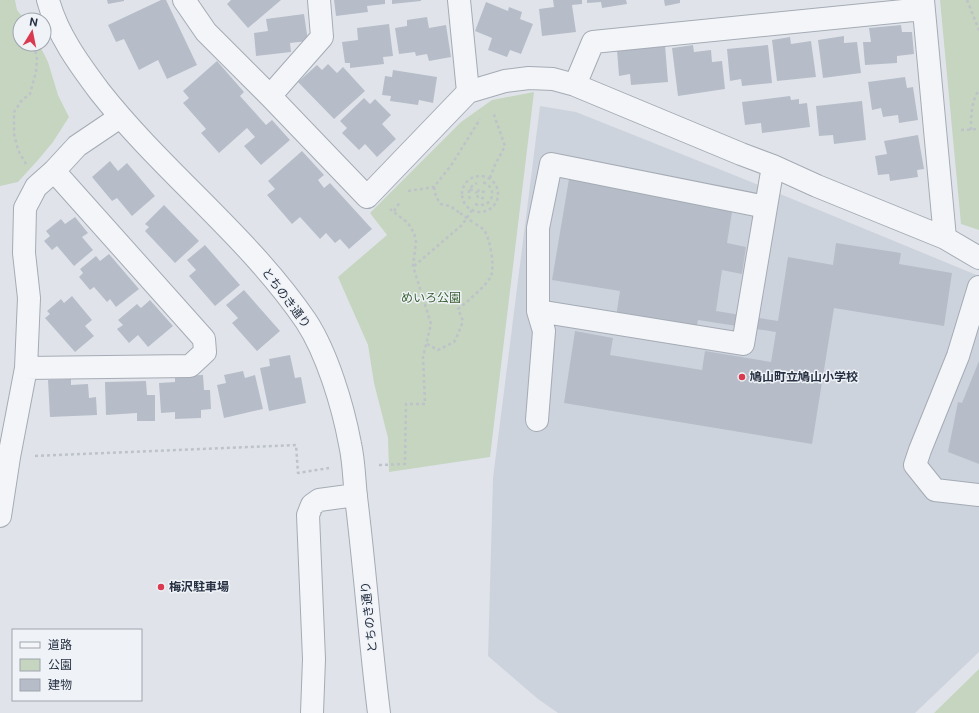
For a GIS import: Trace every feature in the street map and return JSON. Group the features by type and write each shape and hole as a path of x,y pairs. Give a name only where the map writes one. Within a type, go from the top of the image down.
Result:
{"street":[{"name":"とちのき通り","path":"48,0 64,39 79,65 120,116 169,170 247,248 277,282 307,322 322,351 340,398 350,444 361,534 379,713"},
{"path":"184,0 206,32 368,197 468,92 505,81 529,78 553,79 575,85 773,166 817,186 944,238 979,258"},
{"path":"270,96 322,37 319,0"},
{"path":"459,0 468,92"},
{"path":"575,85 593,42 923,5 944,238"},
{"path":"0,516 2,489 26,368 29,298 24,253 25,208 36,187 77,146 120,116"},
{"path":"537,420 544,331 538,311 538,228 551,164 766,207"},
{"path":"538,311 743,344 773,166"},
{"path":"26,368 190,366 204,352 204,339 48,176"},
{"path":"979,287 958,356 915,465 935,490 979,495"},
{"path":"312,713 314,659 308,515 312,505 319,500 356,496"}],"path":[{"path":"967,0 979,30"},
{"path":"36,52 37,59 36,72 30,94 22,100 14,112 14,134 18,150 25,163 48,176"},
{"path":"979,90 975,96 972,106 971,130 979,129"},
{"path":"490,178 495,164 505,146 492,108"},
{"path":"394,211 407,192 434,187 452,164 480,118"},
{"path":"482,175 490,178 495,182 499,190 497,202 489,210 483,212 472,210 466,206 463,200 462,192 466,182 470,178 482,175"},
{"path":"475,204 480,206 486,204 489,202 492,195 489,186 481,182"},
{"path":"489,186 495,182"},
{"path":"470,199 470,189 473,184 477,183"},
{"path":"427,344 438,350 454,342 463,321 458,310 482,289 491,276 492,263 487,236 483,229 450,206 441,204 436,197 434,187"},
{"path":"470,189 477,193 477,197 482,198 480,206"},
{"path":"374,190 382,202 408,223 414,233 416,242 413,266 431,324 423,357 425,404 406,404 405,464 374,466"},
{"path":"477,193 479,190 483,191"},
{"path":"462,192 469,193"},
{"path":"486,204 489,210"},
{"path":"413,266 462,225 472,210"},
{"path":"9,457 296,445 298,473 330,468"}],"shaded area":[{"name":"鳩山町立鳩山小学校","path":"540,106 576,112 739,177 979,276 979,652 915,713 558,713 538,699 488,656 493,478"}],"green space":[{"path":"0,0 15,0 19,12 12,12 12,52 43,52 48,62 58,95 69,117 53,142 18,182 0,186"},
{"path":"940,0 979,0 979,230 961,224"},
{"name":"めいろ公園","path":"534,92 490,457 389,472 388,438 374,383 368,345 338,277 387,235 370,213 461,122 492,100"},
{"path":"979,669 979,713 934,713"}],"building":[{"path":"107,0 124,0 124,1 108,4"},
{"path":"161,0 166,0 197,65 167,79 158,60 139,70 124,39 116,42 108,25"},
{"path":"231,0 281,0 248,28 227,4"},
{"path":"334,0 385,0 385,4 367,6 368,12 336,16"},
{"path":"392,0 421,0 421,1 392,4"},
{"path":"553,0 582,0 582,4 572,5 576,32 542,36 539,9 554,7"},
{"path":"587,0 626,0 627,4 602,8 601,2 587,3"},
{"path":"664,0 680,0 680,3 665,6"},
{"path":"486,2 508,11 509,7 522,12 520,19 533,24 521,54 510,50 507,57 488,50 492,38 475,31"},
{"path":"304,14 308,41 290,43 291,52 256,56 254,33 268,31 266,19"},
{"path":"427,17 429,28 446,25 451,57 429,61 427,54 416,56 415,52 399,54 395,28 407,26 407,20"},
{"path":"389,24 393,56 383,57 384,64 350,68 350,63 345,63 342,42 358,40 357,28"},
{"path":"901,25 902,32 912,32 914,54 897,56 897,63 865,65 863,42 871,42 869,28"},
{"path":"844,36 844,43 857,42 861,73 823,78 818,40"},
{"path":"790,37 791,44 811,41 816,77 777,81 772,40"},
{"path":"665,45 668,82 631,85 630,74 619,76 617,50"},
{"path":"693,45 694,52 711,50 712,62 722,61 725,89 678,96 672,48"},
{"path":"768,45 772,83 742,86 741,79 730,81 727,49"},
{"path":"217,61 244,92 240,96 266,125 272,120 290,140 261,165 244,146 255,137 247,128 219,153 201,133 206,129 183,103 189,98 183,91"},
{"path":"328,64 337,73 343,67 365,91 334,119 298,82 317,65 322,70"},
{"path":"393,70 437,77 433,103 419,100 418,105 390,101 391,96 382,95 385,76 392,77"},
{"path":"905,77 907,88 913,87 918,120 899,123 898,115 883,117 881,108 872,110 868,82"},
{"path":"790,96 791,100 799,99 799,104 807,103 810,127 762,133 761,123 745,125 742,102"},
{"path":"364,98 370,104 375,99 391,115 382,124 396,139 377,157 365,144 359,150 342,133 347,128 340,121"},
{"path":"862,101 866,140 834,144 833,135 819,136 816,106"},
{"path":"918,135 924,169 917,170 918,177 890,181 889,174 878,175 875,156 887,154 884,141"},
{"path":"302,151 324,175 318,180 324,188 330,183 372,229 349,249 340,239 335,243 326,233 320,239 300,217 292,224 267,195 275,189 268,181"},
{"path":"110,161 118,171 127,163 155,196 132,216 117,198 112,201 92,177"},
{"path":"569,179 733,206 727,243 746,247 742,274 722,270 716,311 778,321 788,257 833,265 836,243 901,253 899,264 952,273 944,326 834,308 812,444 564,403 575,331 613,338 610,355 702,370 705,351 771,362 776,332 698,320 696,330 616,317 620,291 552,280"},
{"path":"164,205 199,241 175,263 145,231 149,227 145,224"},
{"path":"75,217 88,233 82,237 93,250 74,266 57,246 52,250 44,241 50,236 46,231 61,219 65,224"},
{"path":"205,245 240,285 215,306 189,276 196,270 187,260"},
{"path":"109,254 139,289 116,307 110,299 107,302 94,287 90,290 79,277 83,273 80,269 96,256 100,261"},
{"path":"244,290 280,331 257,351 232,323 238,318 226,305"},
{"path":"72,296 92,320 85,326 94,336 75,352 45,318 50,314 47,311 61,299 64,303"},
{"path":"150,300 173,326 148,347 138,335 129,343 117,329 123,325 118,320 137,304 141,308"},
{"path":"290,355 295,378 301,377 306,403 269,411 260,368 270,366 269,359"},
{"path":"979,361 979,464 948,452 958,402 962,403"},
{"path":"243,371 245,378 255,375 263,409 224,418 217,385 226,383 224,375"},
{"path":"203,375 204,390 210,390 211,409 201,410 201,418 175,419 175,412 161,413 159,383 175,382 175,376"},
{"path":"71,379 71,385 88,384 89,398 96,397 97,415 50,417 48,380"},
{"path":"146,381 147,395 155,395 155,421 137,421 137,413 106,415 105,382"}],"place":[{"name":"鳩山町立鳩山小学校","path":"742,377"},
{"name":"梅沢駐車場","path":"161,587"}]}
